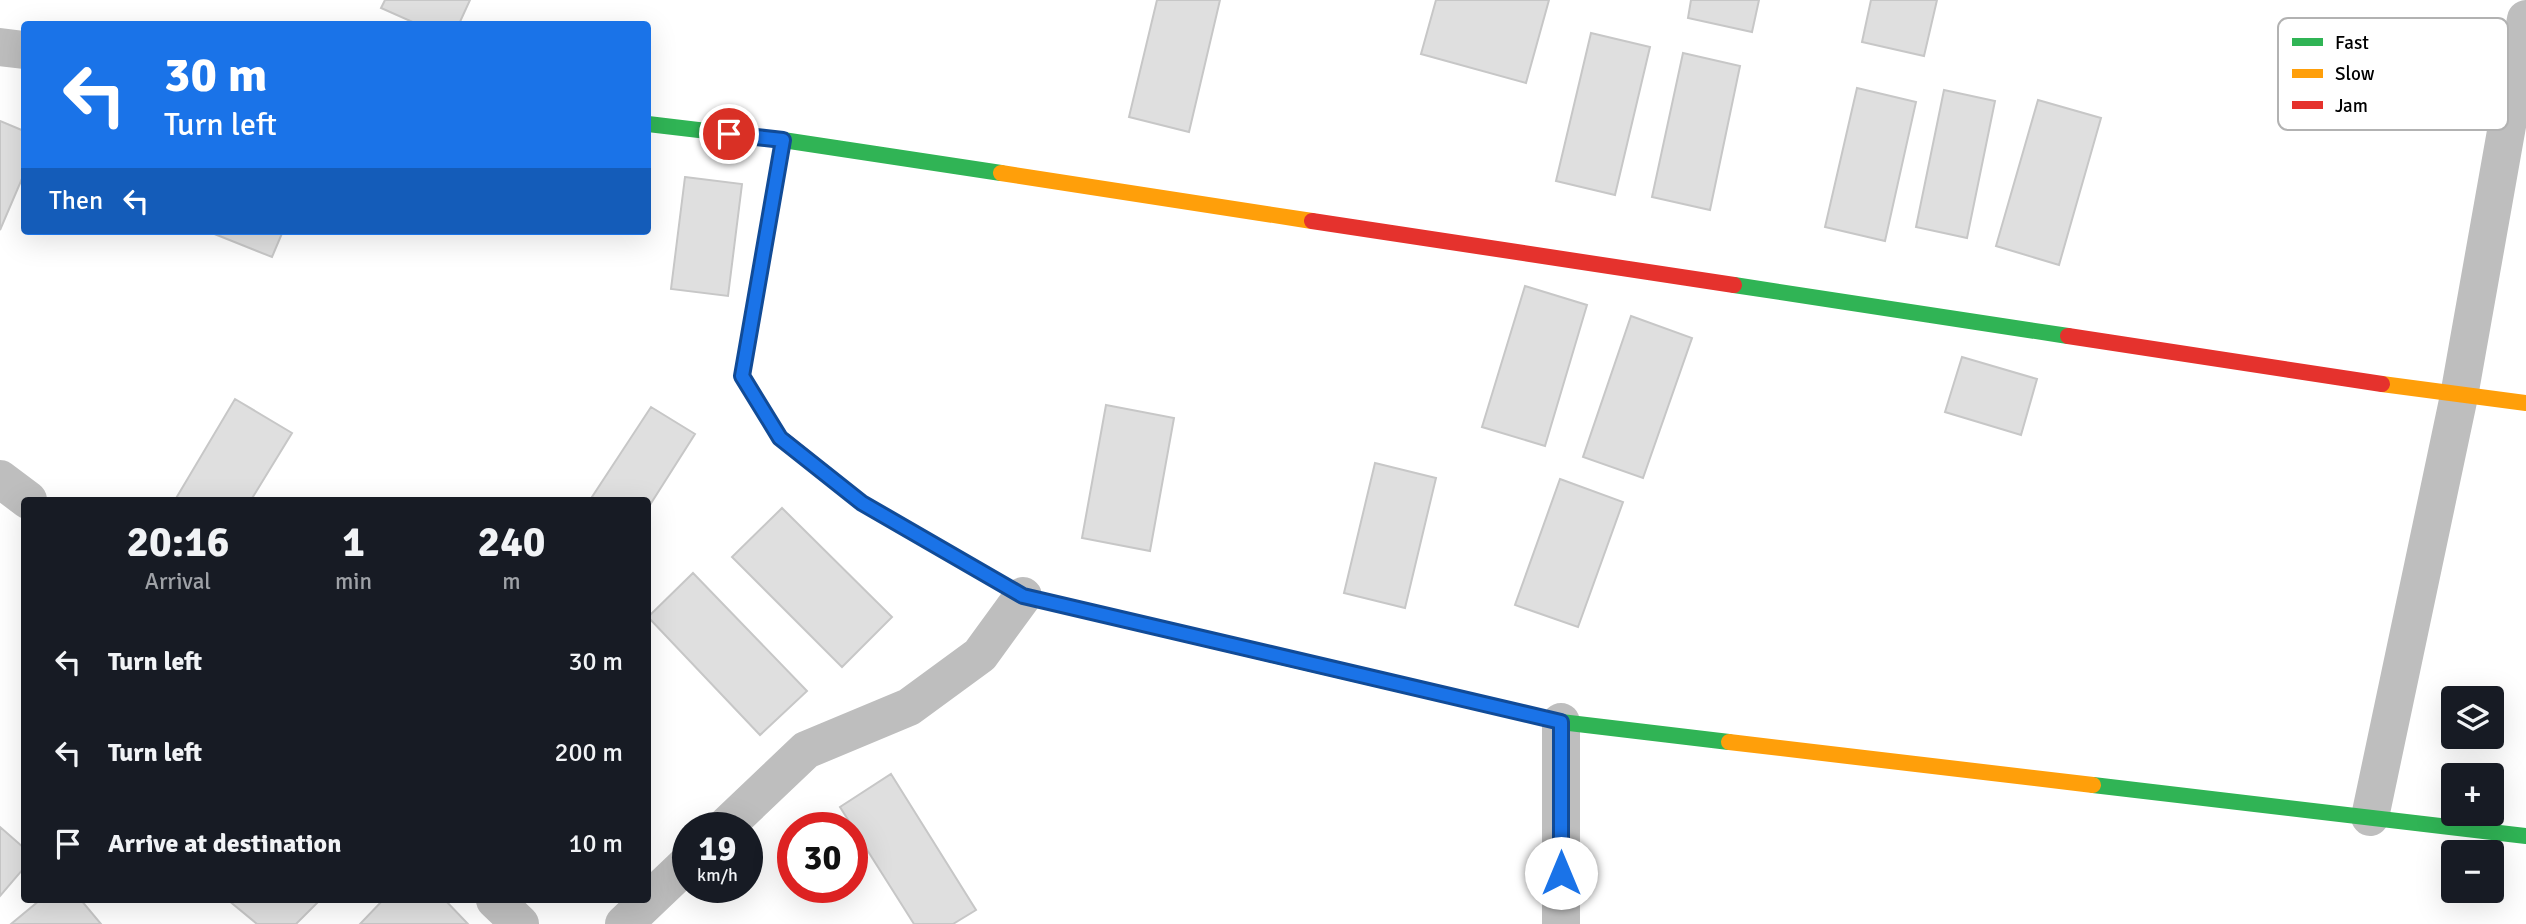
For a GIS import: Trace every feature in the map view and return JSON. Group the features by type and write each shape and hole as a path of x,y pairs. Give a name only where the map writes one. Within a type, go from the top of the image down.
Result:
{"street":[{"path":"2508,120 2526,19"},
{"path":"0,47 21,50"},
{"path":"651,124 783,140 2459,396 2526,403"},
{"path":"2370,817 2459,396 2506,130"},
{"path":"783,140 742,376 780,438 862,503 1023,596 1561,722 2526,836"},
{"path":"0,479 24,497"},
{"path":"741,812 806,750 909,707 980,655 1023,596"},
{"path":"1560,924 1561,722"},
{"path":"651,898 672,878"},
{"path":"498,903 520,924"},
{"path":"624,924 646,903"}],"building":[{"path":"385,0 470,0 460,21 410,21 381,8"},
{"path":"1157,0 1220,0 1189,132 1129,117"},
{"path":"1436,0 1549,0 1526,83 1421,54"},
{"path":"1691,0 1759,0 1752,32 1688,18"},
{"path":"1871,0 1937,0 1924,56 1862,42"},
{"path":"1591,33 1650,47 1615,195 1556,181"},
{"path":"1683,53 1740,66 1710,210 1652,197"},
{"path":"1857,88 1916,102 1885,241 1825,227"},
{"path":"1944,90 1995,101 1967,238 1916,227"},
{"path":"2038,100 2101,118 2059,265 1996,246"},
{"path":"0,121 21,130 21,181 0,230"},
{"path":"685,177 742,184 728,296 671,289"},
{"path":"217,235 281,235 272,257"},
{"path":"1525,286 1587,305 1545,446 1482,427"},
{"path":"1631,316 1692,338 1643,478 1583,457"},
{"path":"1962,357 2037,379 2021,435 1945,412"},
{"path":"235,399 292,433 253,497 177,497"},
{"path":"1106,405 1174,418 1150,551 1082,538"},
{"path":"651,407 695,434 651,503 651,497 592,497"},
{"path":"1375,463 1436,478 1405,608 1344,593"},
{"path":"1560,479 1623,502 1578,627 1515,605"},
{"path":"782,508 892,617 842,667 732,557"},
{"path":"693,573 807,691 760,735 651,620 651,614"},
{"path":"891,774 976,910 953,924 914,924 868,851 868,812 843,812 840,807"},
{"path":"0,827 21,845 21,872 0,896"},
{"path":"36,903 84,903 101,924 11,924"},
{"path":"232,903 317,903 296,924 257,924"},
{"path":"380,903 448,903 468,924 360,924"}],"traffic: fast":[{"path":"651,124 783,140 1001,173"},
{"path":"783,140 742,376 780,438 786,442"},
{"path":"1734,285 2068,336"},
{"path":"1269,654 1561,722 1729,742"},
{"path":"2093,785 2526,836"}],"traffic: slow":[{"path":"1001,173 1312,221"},
{"path":"2382,384 2526,403"},
{"path":"1729,742 2093,785"}],"traffic: jam":[{"path":"1312,221 1734,285"},
{"path":"2068,336 2382,384"},
{"path":"786,442 862,503 1023,596 1269,654"}],"route":[{"path":"729,134 783,140 742,376 780,438 862,503 1023,596 1561,722 1561,873"}]}
